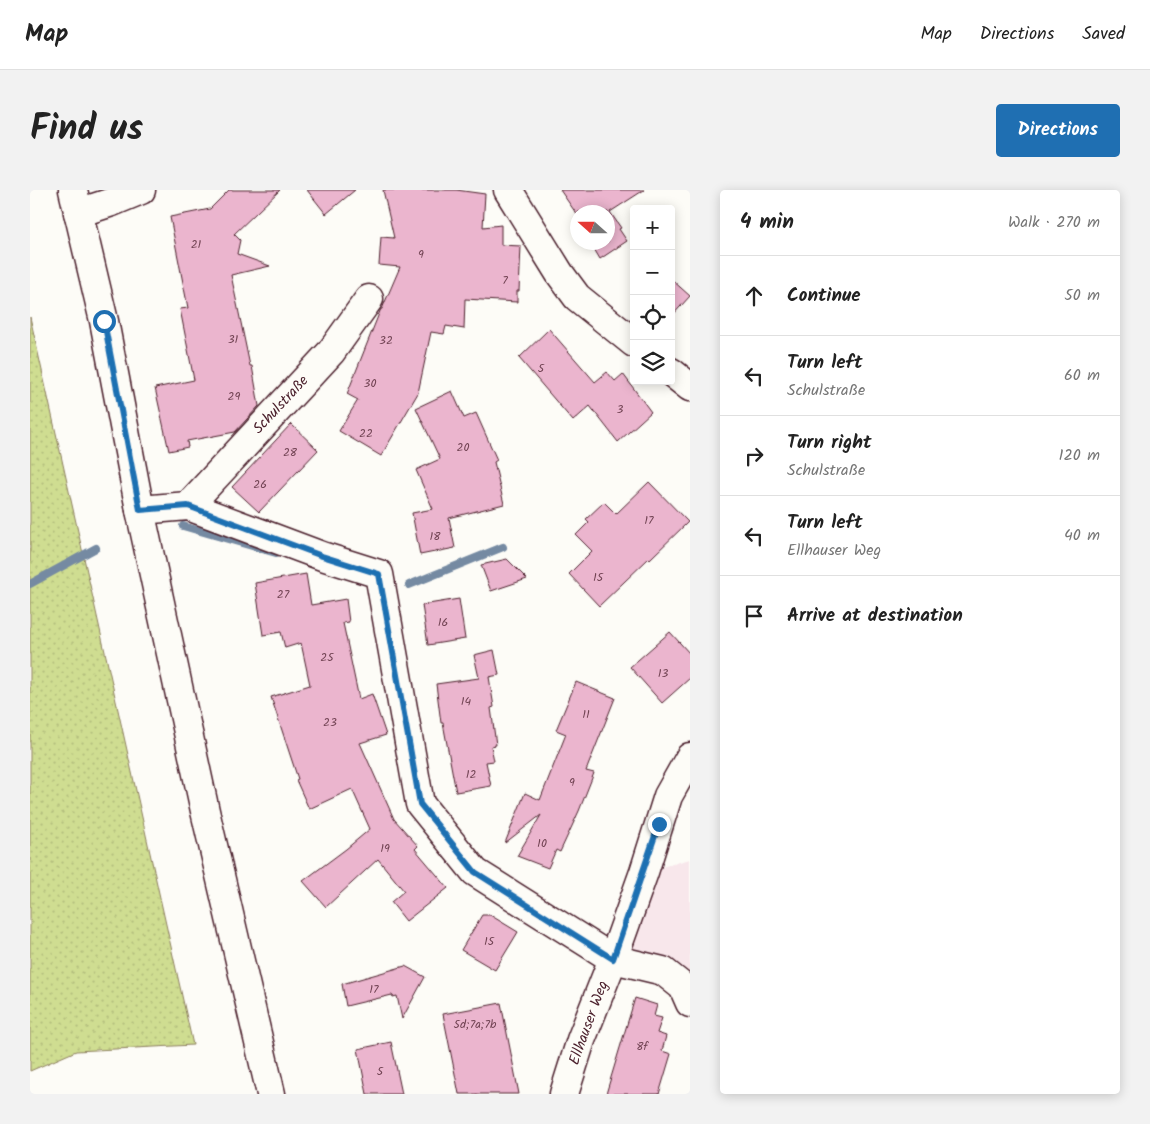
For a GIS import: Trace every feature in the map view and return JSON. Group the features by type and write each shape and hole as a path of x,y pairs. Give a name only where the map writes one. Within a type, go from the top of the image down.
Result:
{"street":[{"path":"141,190 112,202 75,202 104,321 140,510 205,811 271,1094"},
{"path":"508,190 560,274 577,297 631,340"},
{"name":"Schulstraße","path":"188,506 331,352 369,299"},
{"path":"675,375 690,387"},
{"path":"140,510 188,506 322,556 379,574 420,804 475,872 613,959 663,971 683,987 690,1003"},
{"name":"Ellhauser Weg","path":"564,1094 581,1040 613,959 644,872 668,796 690,757"}],"shaded area":[{"path":"690,859 690,1003 683,987 613,959 644,872"}],"green space":[{"path":"30,317 193,1045 76,1051 30,1071"}],"building":[{"path":"229,190 280,190 234,234 240,240 237,254 270,266 231,275 250,366 252,366 259,406 235,432 187,441 188,447 169,451 155,388 194,380 180,309 188,308 170,217 210,209"},
{"path":"307,190 355,190 326,214"},
{"path":"383,190 456,190 485,194 483,227 501,225 501,245 521,246 517,302 465,299 464,329 446,326 444,334 431,332 418,393 381,456 339,431 358,400 347,394 380,311 400,267 379,265 381,237 394,238"},
{"path":"560,190 644,190 615,209 615,205 570,205"},
{"path":"615,219 621,228 619,229 627,241 615,249"},
{"path":"595,250 614,250 600,259"},
{"path":"675,283 690,296 675,313"},
{"path":"549,329 595,382 607,372 615,381 623,374 651,412 618,442 590,406 573,421 519,358"},
{"path":"452,391 464,418 476,413 497,460 494,462 504,504 449,518 455,548 420,555 412,513 433,509 416,470 440,459 416,408"},
{"path":"291,424 318,450 259,512 232,487"},
{"path":"649,482 688,522 599,606 569,574 592,551 576,535 589,522 586,519 604,502 616,514"},
{"path":"507,559 527,579 491,591 481,565"},
{"path":"306,574 311,605 346,599 349,622 343,623 359,699 372,694 386,735 360,743 394,819 418,846 415,849 448,888 406,921 391,902 404,891 378,859 326,907 303,881 370,829 352,789 309,809 296,780 298,779 271,697 310,685 301,643 285,648 281,632 263,635 255,583"},
{"path":"459,599 465,639 428,645 422,605"},
{"path":"670,632 690,654 690,678 662,703 630,667"},
{"path":"494,650 499,675 489,677 494,707 491,708 496,745 491,746 494,761 486,762 491,786 456,792 443,723 441,723 436,684 479,678 474,655"},
{"path":"576,682 615,698 586,771 594,773 560,852 556,850 548,868 517,856 541,815 505,843 525,793 540,800 566,734 556,730"},
{"path":"482,915 490,915 518,932 495,970 461,950"},
{"path":"405,966 425,977 402,1019 397,996 393,997 392,995 346,1006 342,984"},
{"path":"635,998 657,1005 654,1016 662,1018 657,1033 666,1036 662,1051 671,1054 659,1094 606,1094"},
{"path":"501,1003 519,1094 459,1094 443,1014"},
{"path":"391,1042 402,1094 367,1094 358,1049"}],"waterway":[{"path":"183,526 276,553"},
{"path":"409,585 503,547"},
{"path":"30,584 96,548"}],"route":[{"path":"104,321 140,510 188,506 322,556 379,574 420,804 475,872 613,959 659,824"}]}
